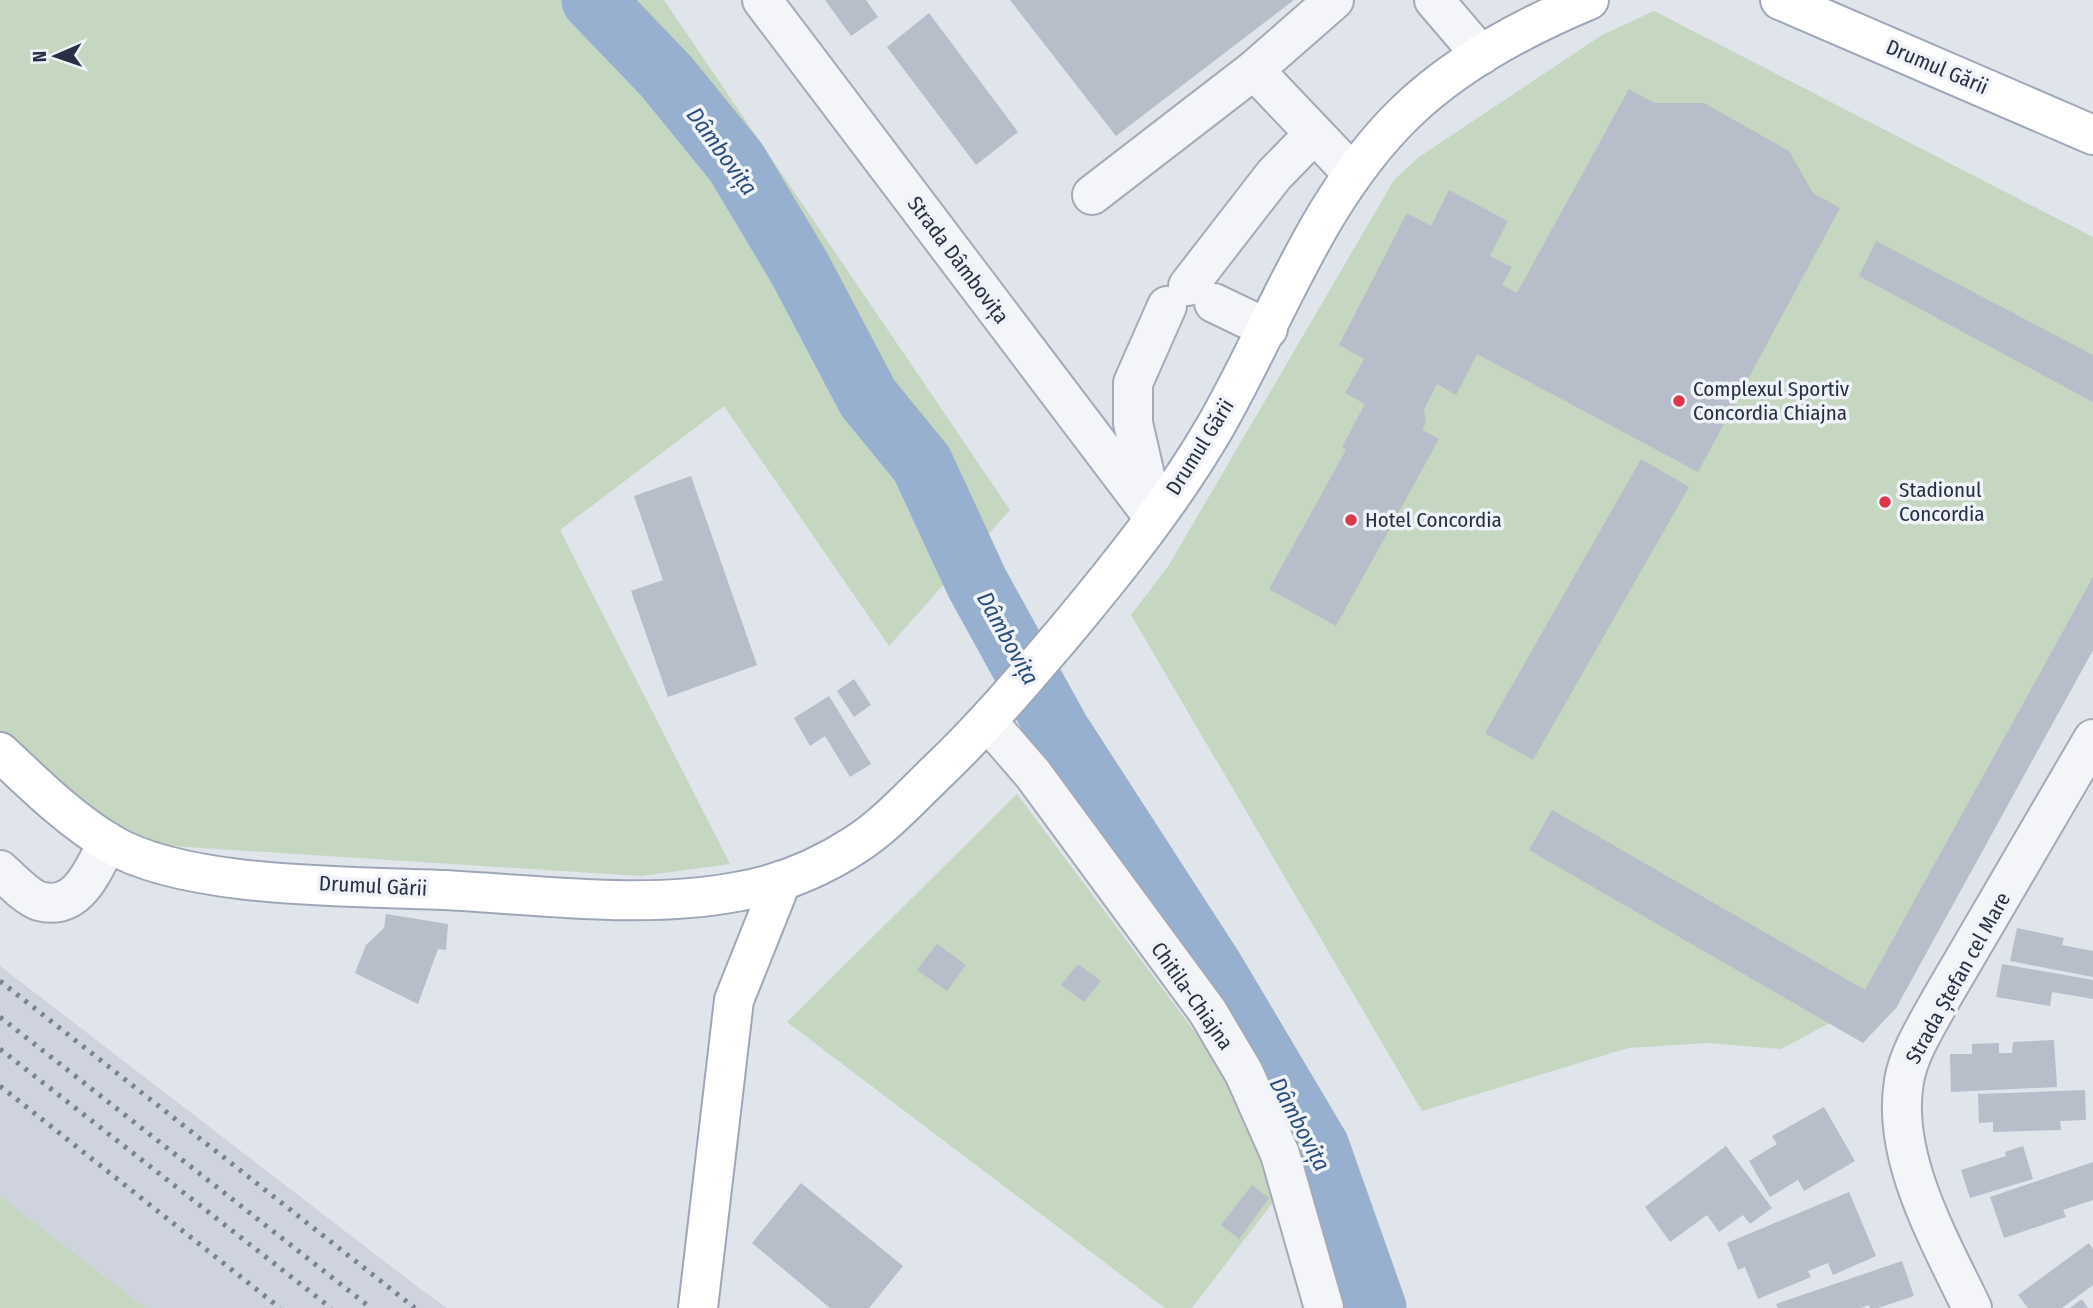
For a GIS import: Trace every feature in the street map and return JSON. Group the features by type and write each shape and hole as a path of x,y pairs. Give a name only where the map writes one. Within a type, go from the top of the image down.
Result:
{"main road":[{"name":"Drumul Gării","path":"0,752 41,789 108,842 163,865 206,873 365,887 667,899 743,891 821,865 858,843 897,812 993,717 1106,583 1189,471 1268,329 1293,275 1352,173 1406,112 1444,80 1481,55 1589,0"},
{"name":"Drumul Gării","path":"1780,0 2093,135"},
{"path":"698,1308 734,1000 782,880"}],"street":[{"name":"Strada Dâmbovița","path":"762,0 1154,518"},
{"path":"1092,195 1254,70 1334,0"},
{"path":"1434,0 1481,55"},
{"path":"1254,70 1352,173"},
{"path":"1154,518 1133,423 1133,383 1274,175 1313,135"},
{"path":"1190,298 1268,329"},
{"name":"Chitila-Chiajna","path":"993,717 1208,1012 1244,1073 1280,1154 1324,1308"},
{"name":"Strada Ștefan cel Mare","path":"1972,1308 1910,1167 1902,1128 1904,1079 1917,1043 1941,999 2093,739"},
{"path":"0,870 38,901 61,901 81,892 108,842"}],"shaded area":[{"path":"0,966 447,1308 146,1308 0,1196"}],"green space":[{"path":"0,0 664,0 1010,510 889,646 724,406 560,530 730,864 641,876 108,842 0,767"},
{"name":"Complexul Sportiv Concordia Chiajna","path":"1654,11 2093,237 2093,650 1896,1008 1830,1023 1781,1049 1708,1043 1628,1048 1422,1111 1131,615 1169,565 1394,180 1419,157 1602,35"},
{"path":"1017,794 1233,1083 1277,1197 1192,1308 1165,1308 787,1022"},
{"path":"0,1196 146,1308 0,1308"}],"building":[{"path":"825,0 866,0 878,17 851,36"},
{"path":"1010,0 1294,0 1116,136"},
{"path":"929,13 1018,132 976,165 887,47"},
{"path":"1629,89 1654,103 1704,103 1789,151 1813,193 1840,208 1698,472 1477,354 1456,395 1437,384 1424,409 1426,422 1422,430 1439,439 1336,626 1269,589 1346,450 1342,447 1365,404 1345,393 1364,359 1339,345 1407,213 1431,226 1449,190 1508,221 1490,256 1512,267 1502,285 1517,293"},
{"path":"1876,241 2093,355 2093,402 1859,276"},
{"path":"1641,459 1689,487 1533,760 1485,733"},
{"path":"691,476 757,665 668,697 631,591 663,580 634,496"},
{"path":"2093,577 2093,650 1896,1008 1863,1043 1529,850 1552,810 1865,990"},
{"path":"854,679 871,705 854,717 837,691"},
{"path":"829,696 871,764 850,777 825,736 810,746 794,718"},
{"path":"386,914 448,924 446,950 438,949 418,1004 355,973 366,945 384,928"},
{"path":"2017,928 2064,938 2062,945 2093,951 2093,977 2010,961"},
{"path":"937,944 966,965 947,991 917,970"},
{"path":"1078,964 1101,981 1084,1002 1061,985"},
{"path":"2002,964 2093,980 2093,999 2052,992 2050,1006 1996,997"},
{"path":"2054,1040 2057,1087 1951,1092 1950,1054 1972,1054 1972,1044 1999,1043 1999,1053 2012,1053 2013,1042"},
{"path":"2085,1090 2086,1120 2060,1121 2061,1130 1993,1132 1993,1122 1979,1123 1978,1094"},
{"path":"1824,1107 1855,1161 1804,1191 1798,1180 1770,1197 1749,1161 1777,1144 1772,1136"},
{"path":"1726,1146 1772,1208 1750,1224 1743,1215 1719,1232 1707,1215 1670,1242 1645,1207"},
{"path":"2023,1146 2033,1179 1970,1198 1961,1170 2006,1156 2005,1152"},
{"path":"2093,1162 2093,1200 2063,1210 2066,1217 2004,1238 1990,1197"},
{"path":"801,1183 903,1266 869,1308 830,1308 752,1243"},
{"path":"1252,1185 1269,1198 1239,1239 1221,1225"},
{"path":"1849,1192 1876,1256 1833,1275 1828,1263 1808,1271 1811,1277 1758,1299 1745,1267 1738,1270 1727,1243"},
{"path":"2089,1243 2093,1249 2093,1285 2062,1308 2028,1308 2018,1295"},
{"path":"1902,1261 1914,1296 1878,1308 1870,1308 1869,1305 1861,1308 1778,1308 1776,1304"},
{"path":"2082,1299 2088,1308 2070,1308"}],"waterway":[{"name":"Dâmbovița","path":"593,0 666,76 736,162 800,269 868,398 922,464 977,583 1058,730 1213,970 1318,1147 1375,1308"}],"railway":[{"path":"0,981 415,1308"},
{"path":"0,1017 371,1308"},
{"path":"0,1049 331,1308"},
{"path":"0,1086 280,1308"}],"place":[{"name":"Complexul Sportiv Concordia Chiajna","path":"1679,401"},
{"name":"Stadionul Concordia","path":"1885,502"},
{"name":"Hotel Concordia","path":"1351,520"}]}
